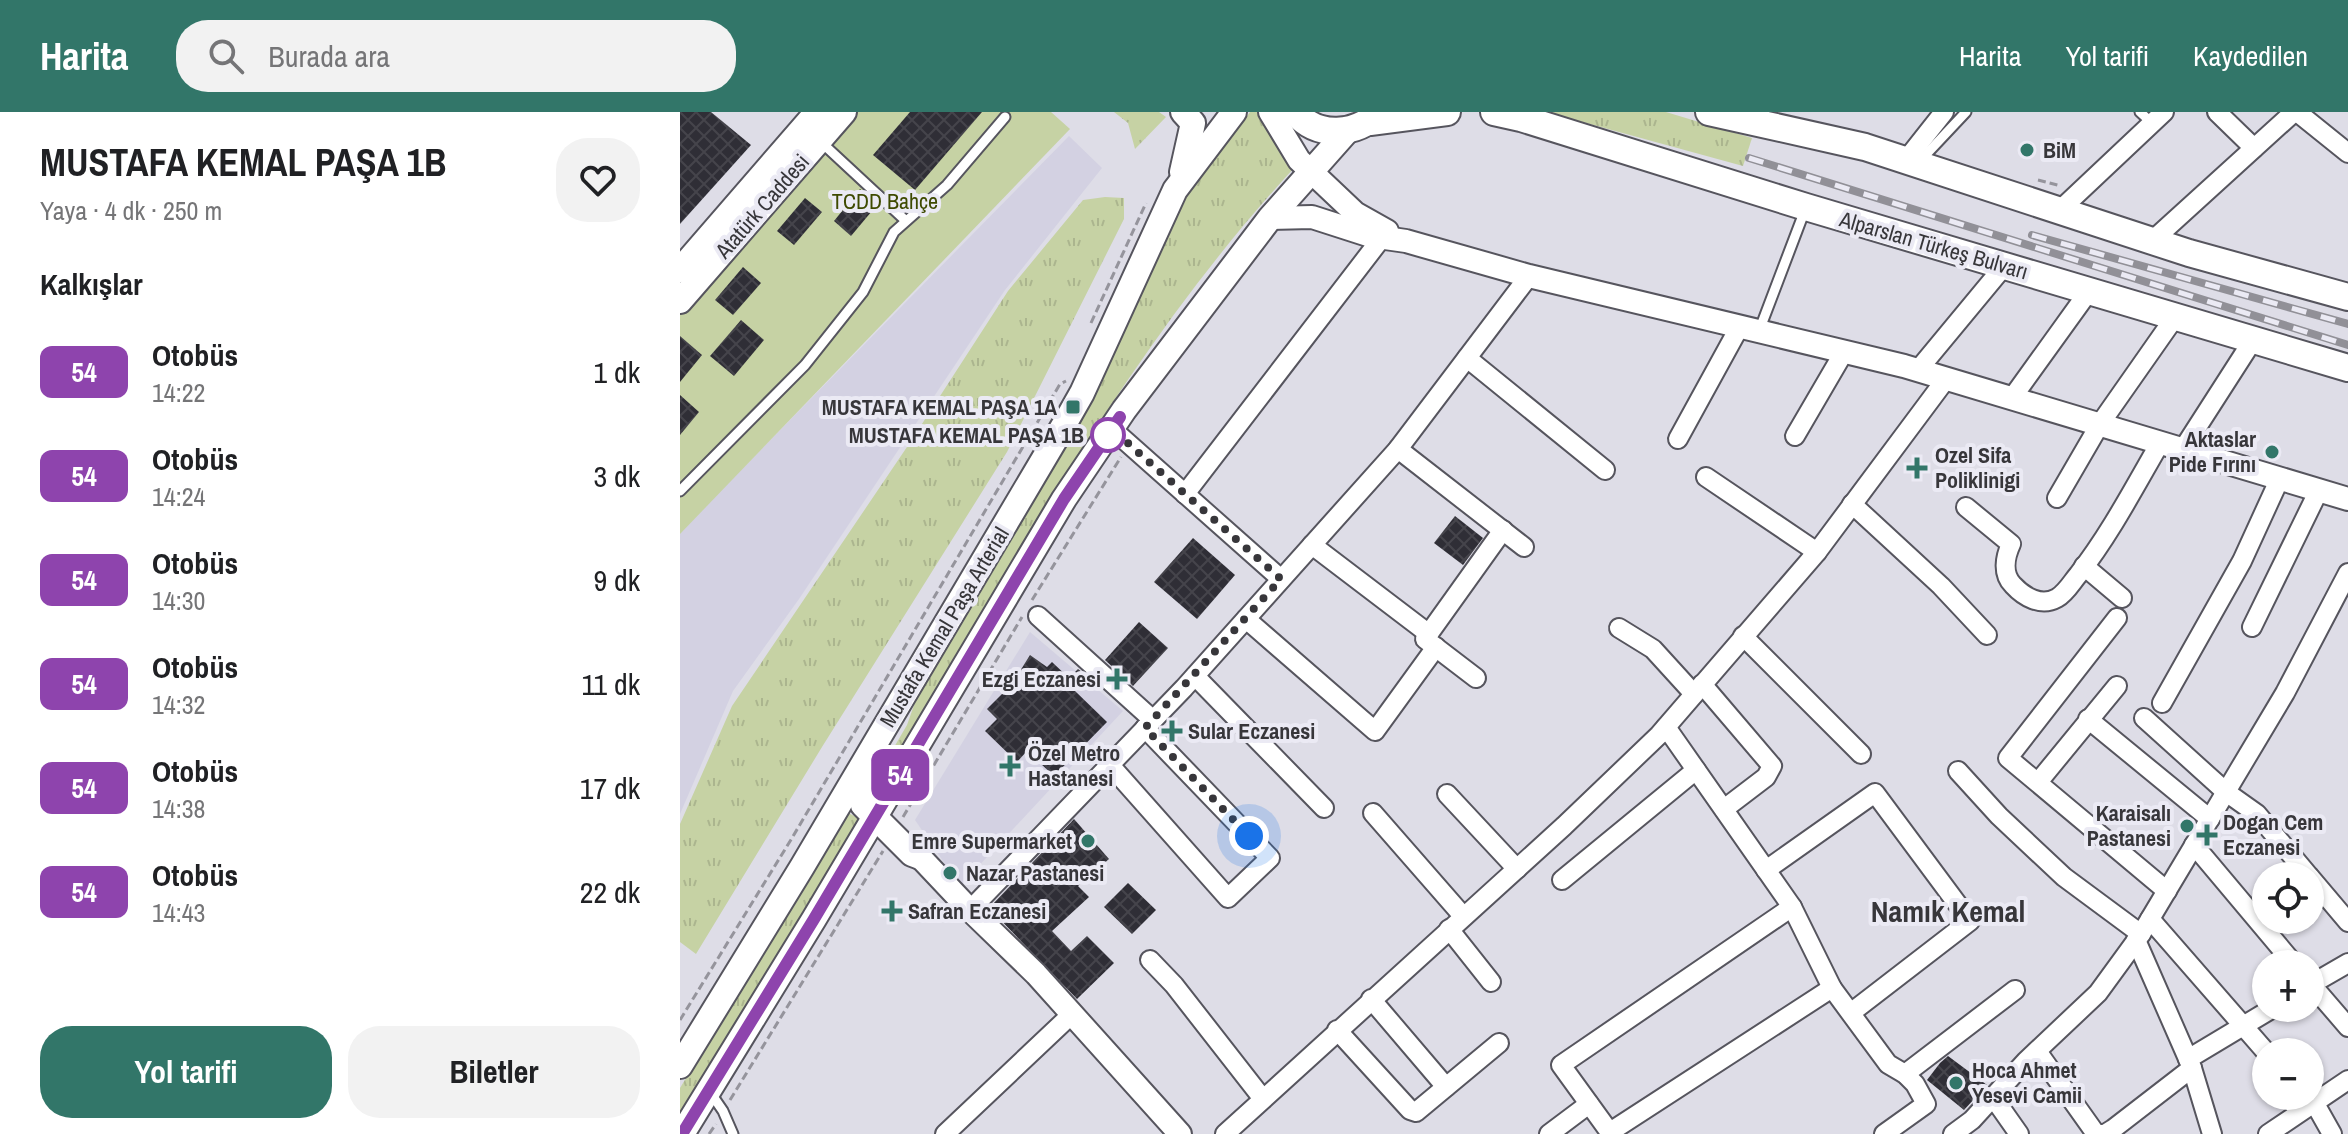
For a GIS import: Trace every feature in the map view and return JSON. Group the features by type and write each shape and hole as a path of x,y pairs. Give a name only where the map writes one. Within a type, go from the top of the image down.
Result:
{"main road":[{"name":"Atatürk Caddesi","path":"680,270 817,112"},
{"name":"Atatürk Caddesi","path":"680,301 844,112"},
{"path":"1179,184 1193,123 1183,112"},
{"path":"1179,184 1234,112"},
{"path":"1295,112 1315,127 1336,131 1366,121 1447,112"},
{"name":"Alparslan Türkeş Bulvarı","path":"1494,112 2348,368"},
{"path":"1709,112 1865,147 2152,241 2348,297"},
{"name":"Mustafa Kemal Paşa Arterial","path":"682,1134 857,848 886,823 893,787 1064,499 1120,430 1270,218 1310,171 1366,121"},
{"name":"Mustafa Kemal Paşa Arterial","path":"680,1066 908,687 1076,386 1179,184"},
{"path":"908,687 907,718 869,783 886,823 912,854 920,857"},
{"path":"812,850 822,846 841,814 854,803 886,823"}],"street":[{"path":"1270,112 1299,160 1355,213 1391,236"},
{"path":"1911,162 1944,112"},
{"path":"2217,112 2254,148"},
{"path":"2152,241 2296,112 2348,153"},
{"path":"2060,210 2152,116"},
{"path":"1270,218 1312,217 1529,276 1918,370 2348,499"},
{"path":"1185,494 1391,236"},
{"path":"1918,370 2005,265"},
{"path":"970,910 1195,676 1398,449 1529,276"},
{"path":"2012,398 2089,291"},
{"path":"2057,498 2100,424 2175,317"},
{"path":"1678,439 1749,329"},
{"path":"2183,449 2253,340"},
{"path":"1795,436 1844,352"},
{"path":"1467,358 1605,470"},
{"path":"1225,1134 1517,869 1666,727 1817,552 1946,379"},
{"path":"1120,430 1185,494 1281,579"},
{"path":"1966,507 2011,544 2006,555 2007,576 2013,585 2034,601 2059,597 2101,544 2160,443"},
{"path":"1398,449 1524,547"},
{"path":"1706,477 1817,552"},
{"path":"2162,703 2242,561 2280,478"},
{"path":"2252,627 2319,490"},
{"path":"1852,504 1941,586 1987,635"},
{"path":"1246,619 1375,731 1503,530"},
{"path":"1312,545 1476,678"},
{"path":"2084,566 2122,598"},
{"path":"1963,1131 2037,1051 2098,993 2142,931 2285,693 2348,573"},
{"path":"1038,616 1149,724 1270,858 1228,898 1110,765"},
{"path":"2117,618 2008,758 2167,891"},
{"path":"1619,628 1653,649 1698,689 1772,766 1766,777 1724,809"},
{"path":"1743,636 1861,754"},
{"path":"1195,676 1324,808"},
{"path":"2039,781 2117,686"},
{"path":"2144,718 2226,792 2257,814 2297,862"},
{"path":"2088,719 2210,819"},
{"path":"1666,727 1792,907 1832,988 1888,1064 1915,1084 1926,1104 1884,1134"},
{"path":"1562,880 1696,770"},
{"path":"1958,771 1999,816 2064,877 2142,931 2254,1038"},
{"path":"1766,870 1875,793 1970,921 1852,1012"},
{"path":"1447,794 1517,869"},
{"path":"1373,813 1463,916"},
{"path":"2194,845 2282,950"},
{"path":"920,857 1036,974 1177,1133"},
{"path":"2324,894 2348,922"},
{"path":"1792,907 1561,1065 1610,1133 1832,988"},
{"path":"1449,929 1491,982"},
{"path":"2142,931 2190,1063 2207,1131"},
{"path":"1150,960 1174,985 1263,1099"},
{"path":"2324,976 2348,963"},
{"path":"1905,1074 2015,990"},
{"path":"1371,999 1446,1087"},
{"path":"2324,1000 2348,1027"},
{"path":"945,1134 1072,1014"},
{"path":"2037,1051 2096,1134 2105,1134 2190,1063 2252,1022"},
{"path":"1337,1030 1410,1110 1416,1112 1499,1043"},
{"path":"2324,1092 2348,1080"},
{"path":"1993,1097 2019,1134"},
{"path":"1549,1134 1589,1104"},
{"path":"2268,1134 2297,1110"},
{"path":"2316,1110 2332,1134"}],"lane":[{"path":"1911,162 1966,112"},
{"path":"680,491 805,365 863,292 885,246 905,220 947,185 1005,117"},
{"path":"819,141 905,220"},
{"path":"1749,329 1806,207"},
{"path":"709,1090 733,1134"}],"path":[{"path":"680,1020 792,838 1060,384 1076,386"},
{"path":"709,1134 886,823 1081,518 1120,430"}],"shaded area":[{"path":"1069,136 1102,168 1005,290 799,599 733,691 680,814 680,532"},
{"name":"Özel Metro Hastanesi","path":"1030,632 1123,711 960,886 915,820"}],"green space":[{"name":"TCDD Bahçe","path":"851,112 1051,112 1070,129 680,534 680,310"},
{"path":"1114,112 1159,112 1166,117 1135,149 1128,123"},
{"path":"1250,112 1261,112 1294,168 1233,238 1122,389 1022,547 879,789 872,785 907,725 919,691 1062,452 1107,369 1189,192"},
{"path":"1546,112 1666,112 1752,138 1743,166"},
{"path":"1124,198 1124,219 1007,452 696,954 680,942 680,824 732,706 1008,291 1083,200"},
{"path":"848,813 861,819 680,1116 680,1088"}],"building":[{"path":"680,112 711,112 751,145 680,224"},
{"path":"910,112 982,112 915,190 873,155"},
{"path":"860,189 877,205 851,236 834,221"},
{"path":"805,198 822,212 794,245 777,231"},
{"path":"743,267 761,283 733,315 715,300"},
{"path":"741,320 764,340 734,376 710,356"},
{"path":"680,336 702,355 680,382"},
{"path":"680,395 699,412 680,435"},
{"path":"1455,516 1483,538 1463,565 1434,543"},
{"path":"1193,538 1235,575 1197,619 1154,582"},
{"path":"1139,622 1168,648 1133,686 1105,660"},
{"path":"1030,655 1047,667 1052,662 1069,678 1078,669 1087,676 1074,690 1107,722 1054,776 1027,751 1017,762 985,731 997,719 987,709 1012,684"},
{"path":"1074,819 1109,859 1078,886 1089,897 1052,931 1071,951 1087,936 1114,963 1077,999 989,908"},
{"path":"1128,883 1156,910 1132,934 1104,907"},
{"name":"Hoca Ahmet Yesevi Camii","path":"1948,1056 1987,1085 1964,1110 1927,1080"}],"railway":[{"path":"1749,158 2348,345"},
{"path":"2032,235 2348,324"}],"bus line":[{"name":"54","path":"682,1134 1064,499 1120,417"}],"place":[{"name":"BiM","path":"2027,150"},
{"name":"MUSTAFA KEMAL PAŞA 1A","path":"1073,407"},
{"name":"MUSTAFA KEMAL PAŞA 1B","path":"1108,435"},
{"name":"Aktaslar Pide Fırını","path":"2272,452"},
{"name":"Ozel Sifa Poliklinigi","path":"1917,468"},
{"name":"Ezgi Eczanesi","path":"1117,679"},
{"name":"Sular Eczanesi","path":"1172,731"},
{"name":"Özel Metro Hastanesi","path":"1010,766"},
{"name":"Karaisalı Pastanesi","path":"2187,826"},
{"name":"Dogan Cem Eczanesi","path":"2207,835"},
{"name":"Emre Supermarket","path":"1088,841"},
{"name":"Nazar Pastanesi","path":"950,873"},
{"name":"Safran Eczanesi","path":"892,911"},
{"name":"Hoca Ahmet Yesevi Camii","path":"1956,1083"}],"district":[{"name":"Namık Kemal","path":"1948,912"}],"route":[{"path":"1108,435 1112,429 1281,579 1145,728 1249,836"}]}
